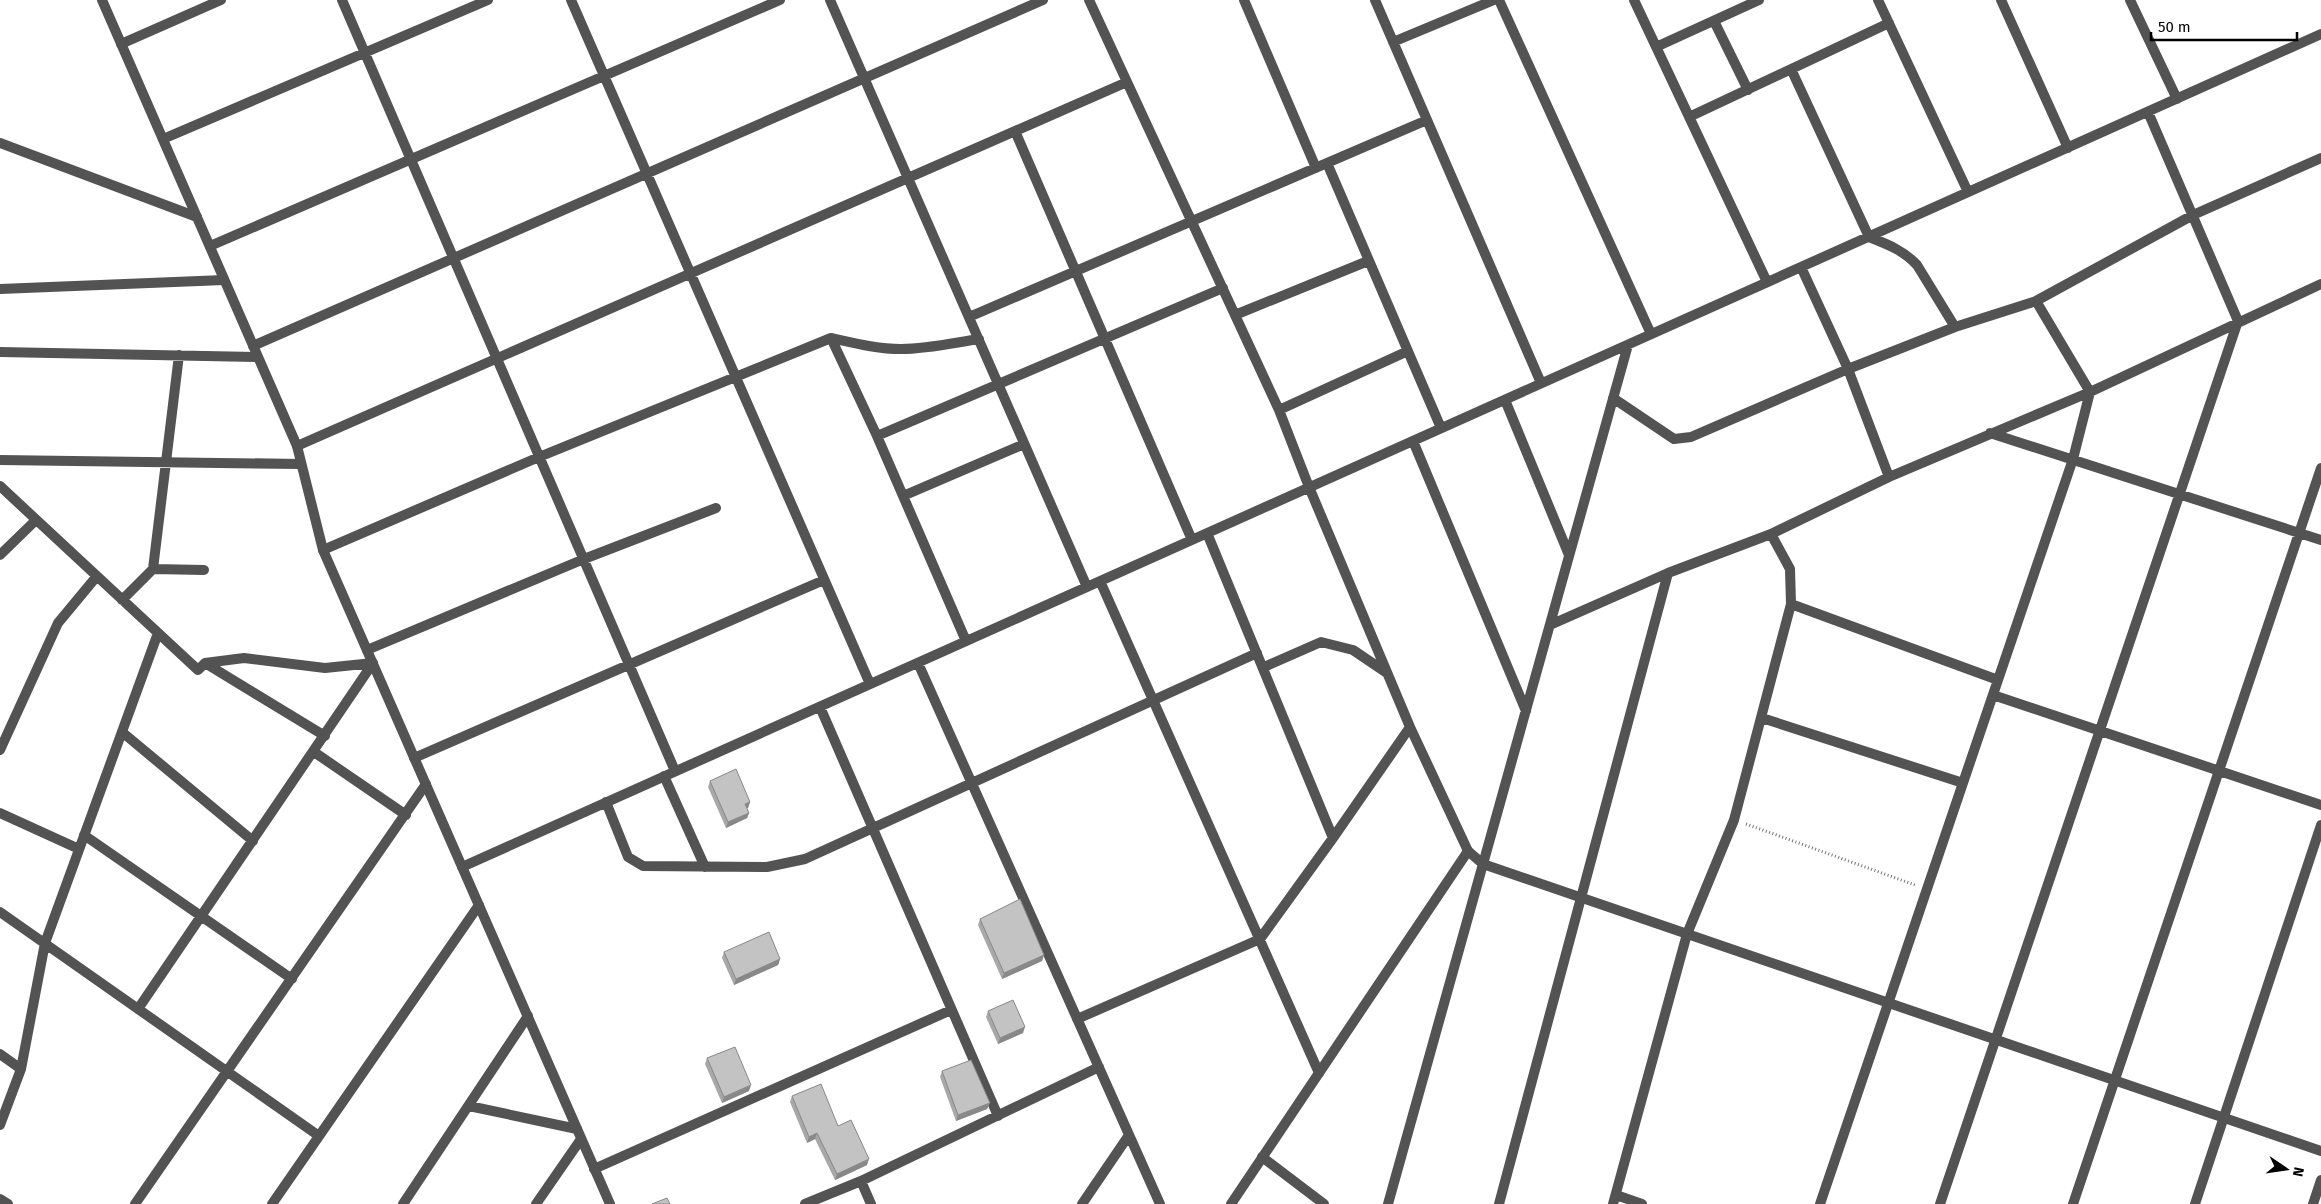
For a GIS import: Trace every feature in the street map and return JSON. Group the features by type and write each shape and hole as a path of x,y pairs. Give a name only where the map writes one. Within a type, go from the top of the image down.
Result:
{"street":[{"path":"102,0 297,446 323,550 610,1204"},
{"path":"121,44 222,0"},
{"path":"342,0 675,771"},
{"path":"163,139 488,0"},
{"path":"571,0 870,684"},
{"path":"210,246 780,0"},
{"path":"830,0 1087,587"},
{"path":"253,346 1043,0"},
{"path":"1089,0 1279,410 1309,487 1410,727 1468,850 1483,864 2321,1151"},
{"path":"1244,0 1316,168"},
{"path":"1375,0 1541,383"},
{"path":"1393,42 1494,0"},
{"path":"1499,0 1651,334"},
{"path":"1634,0 1767,282"},
{"path":"1656,47 1759,0"},
{"path":"1878,0 1968,192"},
{"path":"2001,0 2068,148"},
{"path":"2142,0 2131,2 2177,99"},
{"path":"1714,21 1748,90"},
{"path":"1689,117 1889,23"},
{"path":"462,867 2321,34"},
{"path":"1791,69 1868,237 1898,249 1917,264 1956,327"},
{"path":"297,446 1127,82"},
{"path":"1940,1204 2238,321 2148,112"},
{"path":"969,317 1427,120"},
{"path":"1015,131 1192,540"},
{"path":"0,143 196,217"},
{"path":"1613,398 1667,436 1674,439 1683,439 1848,368 1956,327 2036,301 2193,215 2321,158"},
{"path":"1327,163 1441,428"},
{"path":"1236,315 1368,261"},
{"path":"1801,267 1848,368 1889,477"},
{"path":"0,288 224,280"},
{"path":"1550,625 1668,573 1771,534 1889,477 2090,392 2238,321 2321,284"},
{"path":"877,436 1223,288"},
{"path":"1820,1204 2073,460 2090,392 2036,301"},
{"path":"323,550 540,457 831,338 872,347 899,349 930,347 978,339"},
{"path":"831,338 877,436 966,641"},
{"path":"1388,1204 1628,344"},
{"path":"1279,410 1408,351"},
{"path":"0,352 257,357"},
{"path":"122,600 153,569 179,355"},
{"path":"1504,400 1569,555"},
{"path":"1990,433 2321,540"},
{"path":"1413,441 1526,711"},
{"path":"903,496 1024,444"},
{"path":"0,460 301,464"},
{"path":"2073,1204 2321,468"},
{"path":"0,486 198,670 205,663 244,658 325,668 373,663"},
{"path":"367,650 584,559 716,508"},
{"path":"0,555 36,520"},
{"path":"1207,533 1334,838"},
{"path":"1642,1204 1615,1200 1687,934 1734,820 1791,604 1790,569 1771,534"},
{"path":"153,569 204,570"},
{"path":"1499,1204 1668,573"},
{"path":"0,750 58,624 97,576"},
{"path":"414,758 824,580"},
{"path":"1100,581 1319,1072"},
{"path":"1791,604 1998,680"},
{"path":"0,1125 21,1069 45,943 158,632"},
{"path":"1264,668 1321,642 1353,650 1388,673"},
{"path":"606,802 628,857 643,866 767,867 805,859 1257,652"},
{"path":"205,663 324,736"},
{"path":"138,1009 373,663"},
{"path":"918,663 1160,1204"},
{"path":"1993,695 2321,805"},
{"path":"820,707 998,1116"},
{"path":"1762,718 1963,783"},
{"path":"0,724 8,733"},
{"path":"1077,1019 1260,939 1334,838 1410,727"},
{"path":"122,732 253,841"},
{"path":"314,752 406,815"},
{"path":"664,776 705,867"},
{"path":"135,1204 426,784"},
{"path":"0,813 79,849"},
{"path":"2195,1204 2321,825"},
{"path":"84,836 292,979"},
{"path":"1231,1204 1468,850"},
{"path":"272,1204 479,905"},
{"path":"0,912 319,1136"},
{"path":"594,1169 951,1010"},
{"path":"402,1204 470,1106 528,1016"},
{"path":"0,1054 21,1069"},
{"path":"805,1204 861,1181 1099,1068"},
{"path":"470,1106 579,1134"},
{"path":"536,1204 579,1134"},
{"path":"1074,1204 1084,1201 1129,1135"},
{"path":"1262,1158 1324,1204"},
{"path":"2313,1204 2321,1180"},
{"path":"861,1181 871,1204"},
{"path":"0,1199 8,1204"}],"path":[{"path":"1734,820 1927,889"}],"building":[{"path":"736,769 750,802 745,804 749,813 728,822 710,781"},
{"path":"1020,899 1044,955 1004,973 980,919"},
{"path":"769,932 780,959 736,979 724,952"},
{"path":"1013,1000 1025,1027 1000,1038 988,1011"},
{"path":"735,1047 751,1085 724,1097 707,1058"},
{"path":"971,1060 990,1103 958,1115 942,1071"},
{"path":"821,1084 838,1126 851,1120 869,1159 837,1174 817,1133 809,1137 792,1096"},
{"path":"667,1198 670,1204 652,1204"}]}
